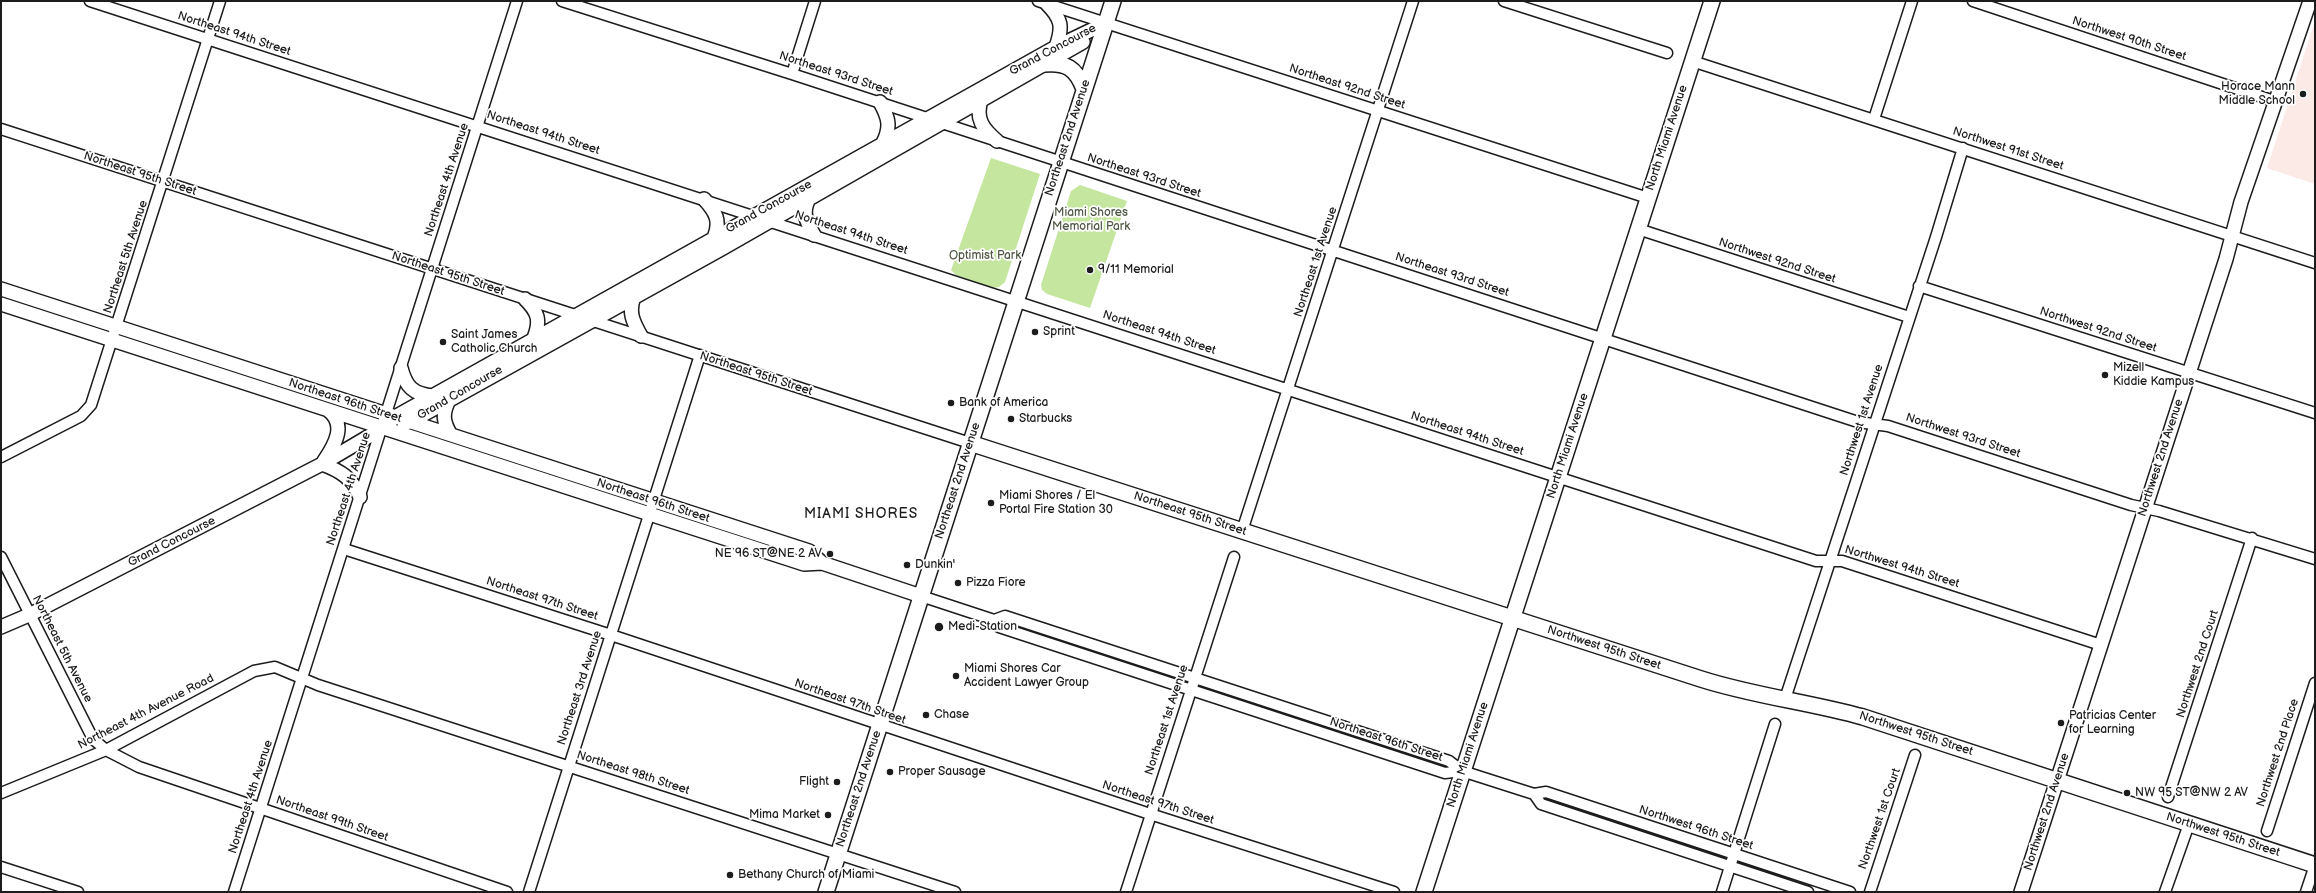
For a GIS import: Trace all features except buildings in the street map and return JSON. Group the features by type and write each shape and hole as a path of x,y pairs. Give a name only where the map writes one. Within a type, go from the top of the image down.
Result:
{"main road":[{"name":"Northeast 2nd Avenue","path":"826,892 1112,1"},
{"name":"North Miami Avenue","path":"1424,892 1712,1"},
{"path":"1044,64 1055,63 1067,65 1075,71 1084,89"},
{"name":"Northeast 95th Street","path":"970,443 1512,619"},
{"name":"Northwest 95th Street","path":"1512,619 1716,684 1863,717 2315,865"}],"street":[{"name":"Northeast 94th Street","path":"90,1 770,220 1558,477"},
{"name":"Northeast 5th Avenue","path":"2,456 81,416 91,405 220,1"},
{"name":"Northeast 4th Avenue","path":"391,416 401,368 517,1"},
{"name":"Northeast 93rd Street","path":"562,1 880,102 1603,338"},
{"path":"792,74 815,1"},
{"name":"Northeast 1st Avenue","path":"1242,531 1334,251 1413,1"},
{"path":"1504,1 1667,53"},
{"path":"1874,120 1912,1"},
{"name":"Northwest 90th Street","path":"1973,1 2277,102"},
{"name":"Northwest 2nd Avenue","path":"2021,892 2226,259 2231,236 2310,1"},
{"path":"1043,2 1060,20 1060,34 1056,46"},
{"name":"Northeast 92nd Street","path":"1043,2 1648,198"},
{"name":"Grand Concourse","path":"383,428 391,416 433,396 1056,46 1106,23"},
{"name":"Grand Concourse","path":"1,627 29,615 322,464 383,428 410,422 634,297 1085,41 1106,23"},
{"name":"Northwest 91st Street","path":"1692,61 2315,263"},
{"path":"981,100 978,114 979,121 985,131 997,141"},
{"path":"880,102 890,125 883,143"},
{"name":"Northeast 95th Street","path":"1,129 970,443"},
{"name":"Northwest 1st Avenue","path":"1785,699 1963,148"},
{"path":"810,197 804,209 804,215 814,235"},
{"path":"704,199 717,216 718,223 714,238"},
{"name":"Northwest 92nd Street","path":"1638,229 1909,317"},
{"name":"Northwest 92nd Street","path":"1919,286 2189,374 2315,413"},
{"name":"Northeast 96th Street","path":"1,289 809,551 822,563"},
{"path":"634,297 630,310 631,316 641,336"},
{"path":"525,298 538,314 538,329 534,338"},
{"name":"Northeast 96th Street","path":"1,304 804,564 822,563 994,620 999,627 1445,773 1462,772"},
{"name":"Northwest 93rd Street","path":"1603,338 1858,422 1888,426 2145,508 2252,538 2315,559"},
{"name":"Northeast 3rd Avenue","path":"529,892 700,355"},
{"path":"401,368 406,385 410,389 421,395 433,396"},
{"path":"449,400 443,418 451,435"},
{"path":"326,409 334,415 339,428 333,448 322,464 345,474 352,481 360,497"},
{"name":"Northeast 4th Avenue","path":"234,892 383,428"},
{"name":"Northwest 94th Street","path":"1558,477 1816,561 1842,560 2101,644"},
{"name":"Northwest 2nd Court","path":"2168,797 2252,538"},
{"name":"Northeast 97th Street","path":"344,549 611,635 1150,814 1394,892"},
{"name":"Northeast 5th Avenue","path":"1,556 29,615 93,739 106,750"},
{"name":"Northeast 1st Avenue","path":"1126,892 1234,557"},
{"name":"Northeast 96th Street","path":"994,620 1005,616 1449,761 1462,772"},
{"name":"Northeast 4th Avenue Road","path":"1,794 106,750 254,671 276,667 302,679"},
{"name":"Northeast 98th Street","path":"302,679 954,892"},
{"name":"Northwest 2nd Place","path":"2267,831 2315,683"},
{"path":"1722,892 1775,724"},
{"name":"Northeast 99th Street","path":"106,750 139,767 507,892"},
{"name":"Northwest 1st Court","path":"1870,892 1915,755"},
{"name":"Northwest 96th Street","path":"1462,772 1534,794 1546,792 1850,892"},
{"name":"Northwest 96th Street","path":"1534,794 1541,804 1808,892"},
{"path":"2165,892 2189,824"},
{"path":"2306,892 2315,865"},
{"path":"1,867 78,892"}],"shaded area":[{"name":"Horace Mann Middle School","path":"2315,21 2315,184 2267,168"}],"green space":[{"name":"Optimist Park","path":"991,158 1040,174 1005,282 999,287 993,288 956,275 951,270"},
{"name":"Miami Shores Memorial Park","path":"1080,185 1127,201 1090,308 1047,294 1042,290 1041,285 1071,191"}],"place":[{"name":"Horace Mann Middle School","path":"2303,94"},
{"name":"9/11 Memorial","path":"1090,270"},
{"name":"Sprint","path":"1035,332"},
{"name":"Saint James Catholic Church","path":"443,342"},
{"name":"Mizell Kiddie Kampus","path":"2105,375"},
{"name":"Bank of America","path":"951,403"},
{"name":"Starbucks","path":"1011,419"},
{"name":"Miami Shores / El Portal Fire Station 30","path":"991,503"},
{"name":"NE 96 ST@NE 2 AV","path":"830,554"},
{"name":"Dunkin'","path":"907,565"},
{"name":"Pizza Fiore","path":"958,583"},
{"name":"Medi-Station","path":"939,627"},
{"name":"Miami Shores Car Accident Lawyer Group","path":"956,676"},
{"name":"Chase","path":"926,715"},
{"name":"Patricias Center for Learning","path":"2061,723"},
{"name":"Proper Sausage","path":"890,772"},
{"name":"Flight","path":"837,782"},
{"name":"NW 95 ST@NW 2 AV","path":"2127,793"},
{"name":"Mima Market","path":"828,815"},
{"name":"Bethany Church of Miami","path":"730,875"}],"district":[{"name":"MIAMI SHORES","path":"861,514"}]}
